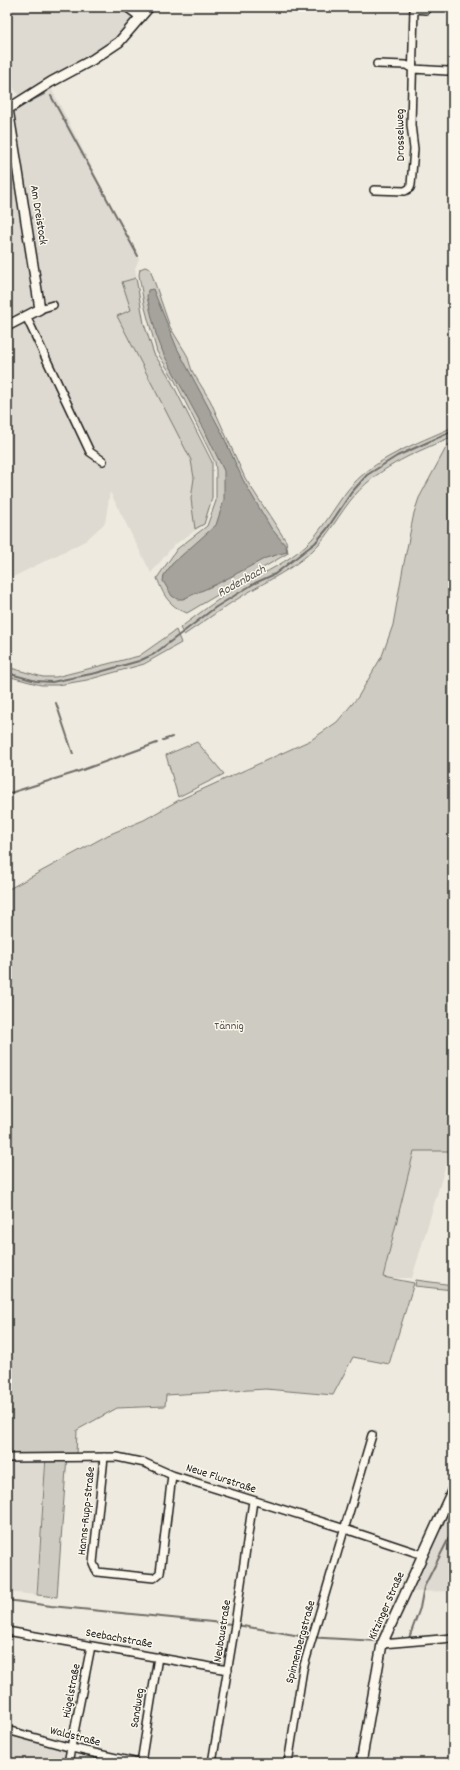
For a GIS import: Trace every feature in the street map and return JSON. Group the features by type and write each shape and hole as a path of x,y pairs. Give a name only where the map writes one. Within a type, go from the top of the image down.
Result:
{"street":[{"path":"126,7 141,18"},
{"path":"8,110 51,82 92,60 119,42 149,7"},
{"path":"414,8 426,10 428,7"},
{"name":"Drosselweg","path":"374,190 405,191 410,188 411,185 414,149 411,125 414,8"},
{"path":"377,64 406,65 413,69 453,70"},
{"name":"Am Dreistock","path":"8,110 40,309"},
{"path":"7,326 40,309 53,305"},
{"path":"26,316 90,452 103,461"},
{"name":"Spinnenbergstraße","path":"288,1763 303,1669 372,1436"},
{"name":"Hanns-Rupp-Straße","path":"104,1457 93,1563 97,1572 154,1578 160,1573 172,1476"},
{"name":"Neue Flurstraße","path":"7,1458 117,1457 145,1464 172,1476 345,1529 423,1555"},
{"name":"Kitzinger Straße","path":"361,1763 382,1644 388,1627 453,1489"},
{"name":"Neubaustraße","path":"212,1763 236,1619 253,1501"},
{"name":"Seebachstraße","path":"7,1631 228,1670"},
{"path":"382,1644 453,1638"},
{"name":"Hügelstraße","path":"68,1763 91,1646"},
{"name":"Sandweg","path":"140,1763 158,1657"},
{"name":"Waldstraße","path":"7,1730 72,1748 140,1763"}],"shaded area":[{"path":"7,7 141,7 123,32 94,54 47,80 139,259 135,268 145,324 155,354 169,374 194,429 212,462 213,498 205,524 174,545 151,573 110,492 105,523 85,541 7,580 7,106 20,97 7,78"},
{"path":"153,289 177,348 222,433 243,480 271,528 286,546 287,552 266,558 217,584 183,599 177,599 172,596 163,581 164,575 172,564 216,525 224,500 224,471 204,429 164,355 156,334 147,297 148,290"},
{"path":"414,1151 450,1151 412,1278 383,1278"},
{"path":"45,1458 36,1595 7,1592 7,1459"},
{"path":"453,1495 453,1591 406,1592"},
{"path":"7,1634 14,1635 9,1665 7,1664"},
{"path":"7,1733 66,1750 64,1763 7,1763"}],"green space":[{"path":"145,267 150,269 170,327 187,355 192,371 210,400 245,478 286,541 288,553 187,613 175,607 171,603 162,590 157,578 177,549 207,526 216,501 216,470 215,462 174,379 157,352 144,304 139,275 140,269"},
{"path":"136,278 144,324 154,354 168,375 212,462 212,498 204,524 195,529 191,499 194,478 191,460 117,316 131,310 122,282"},
{"path":"453,427 453,436 401,460 376,475 355,495 323,539 304,558 231,603 184,635 180,628 204,610 236,588 284,562 305,546 322,527 347,491 369,469 410,446"},
{"name":"Tännig","path":"453,441 453,1146 450,1146 450,1151 414,1151 383,1277 414,1283 389,1364 353,1357 333,1395 266,1389 166,1395 165,1406 117,1408 77,1430 76,1456 67,1455 57,1597 37,1595 46,1456 7,1456 7,890 108,835 144,820 179,800 311,740 337,722 358,697 382,656 393,625 414,513 419,498 447,446"},
{"path":"176,630 181,643 144,664 87,680 58,685 41,685 7,676 7,667 43,677 56,677 139,656"},
{"path":"197,742 224,774 178,797 166,755"},
{"path":"416,1280 453,1285 453,1290 415,1286"}],"waterway":[{"path":"22,105 44,94"},
{"path":"51,96 138,256"},
{"name":"Rodenbach","path":"7,673 36,681 52,682 96,673 139,661 154,654 216,607 255,583 275,574 315,543 327,529 351,493 367,475 397,456 453,431"},
{"path":"56,703 73,754"},
{"path":"163,740 172,737"},
{"path":"7,794 74,773 157,743"},
{"path":"409,1638 420,1608 424,1587 453,1530"},
{"path":"7,1600 51,1606 232,1624"},
{"path":"237,1625 306,1637 378,1641"}]}
